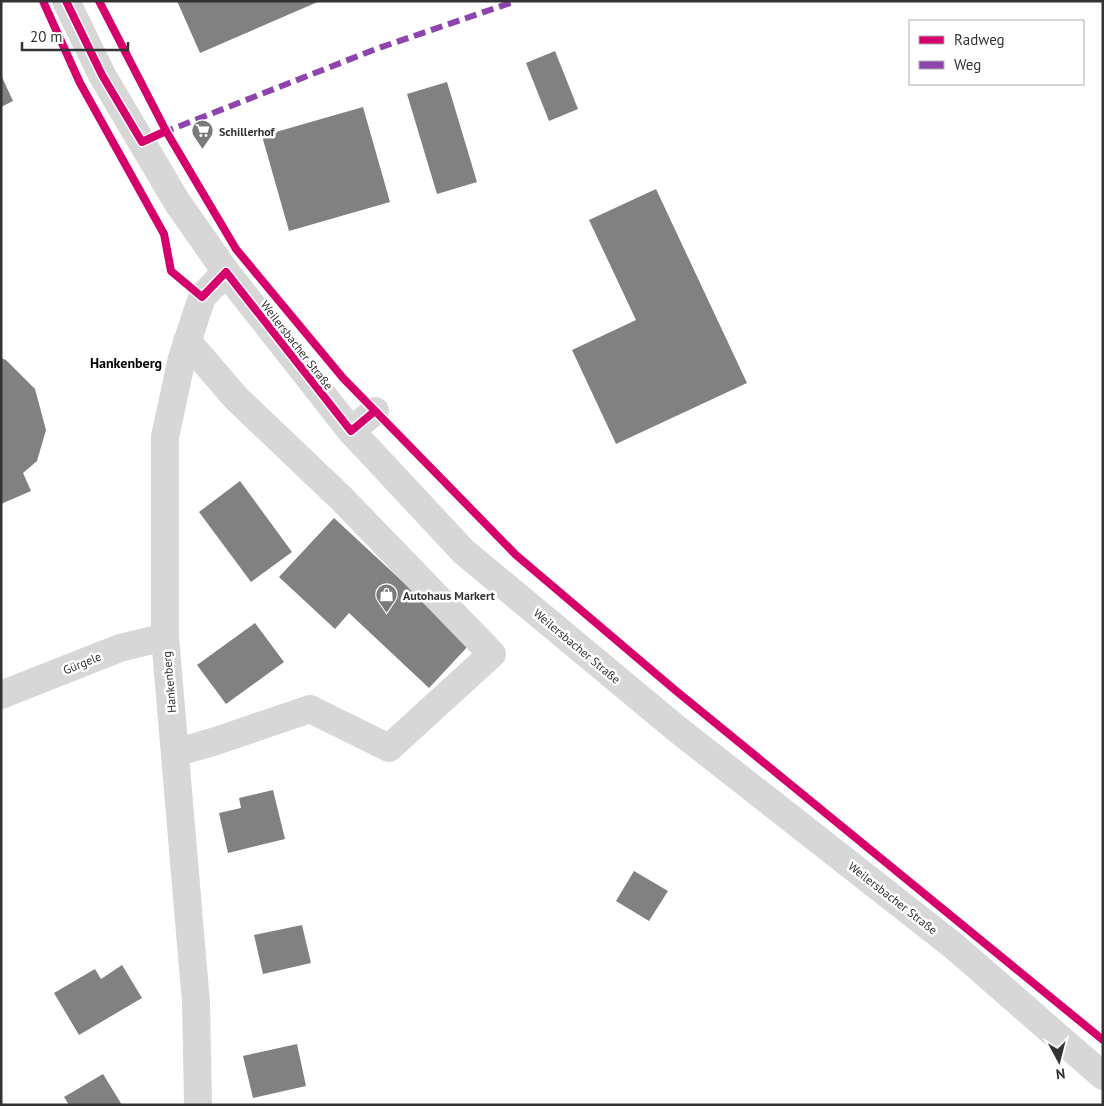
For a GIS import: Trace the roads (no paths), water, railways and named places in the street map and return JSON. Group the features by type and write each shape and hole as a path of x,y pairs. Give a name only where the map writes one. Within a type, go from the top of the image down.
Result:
{"street":[{"name":"Weilersbacher Straße","path":"66,1 102,75 177,202 226,272 350,431 464,552 677,728 955,948 1103,1076"},
{"name":"Hankenberg","path":"198,1105 196,1003 166,636 165,437 182,358 202,297 226,272"},
{"path":"175,753 310,709 389,748 492,654 342,499 236,398 187,342"},
{"path":"350,431 375,411"},
{"name":"Gürgele","path":"1,695 120,648 166,636"}],"place":[{"name":"Schillerhof","path":"203,150"},
{"name":"Autohaus Markert","path":"387,614"}],"district":[{"name":"Hankenberg","path":"126,363"}]}
